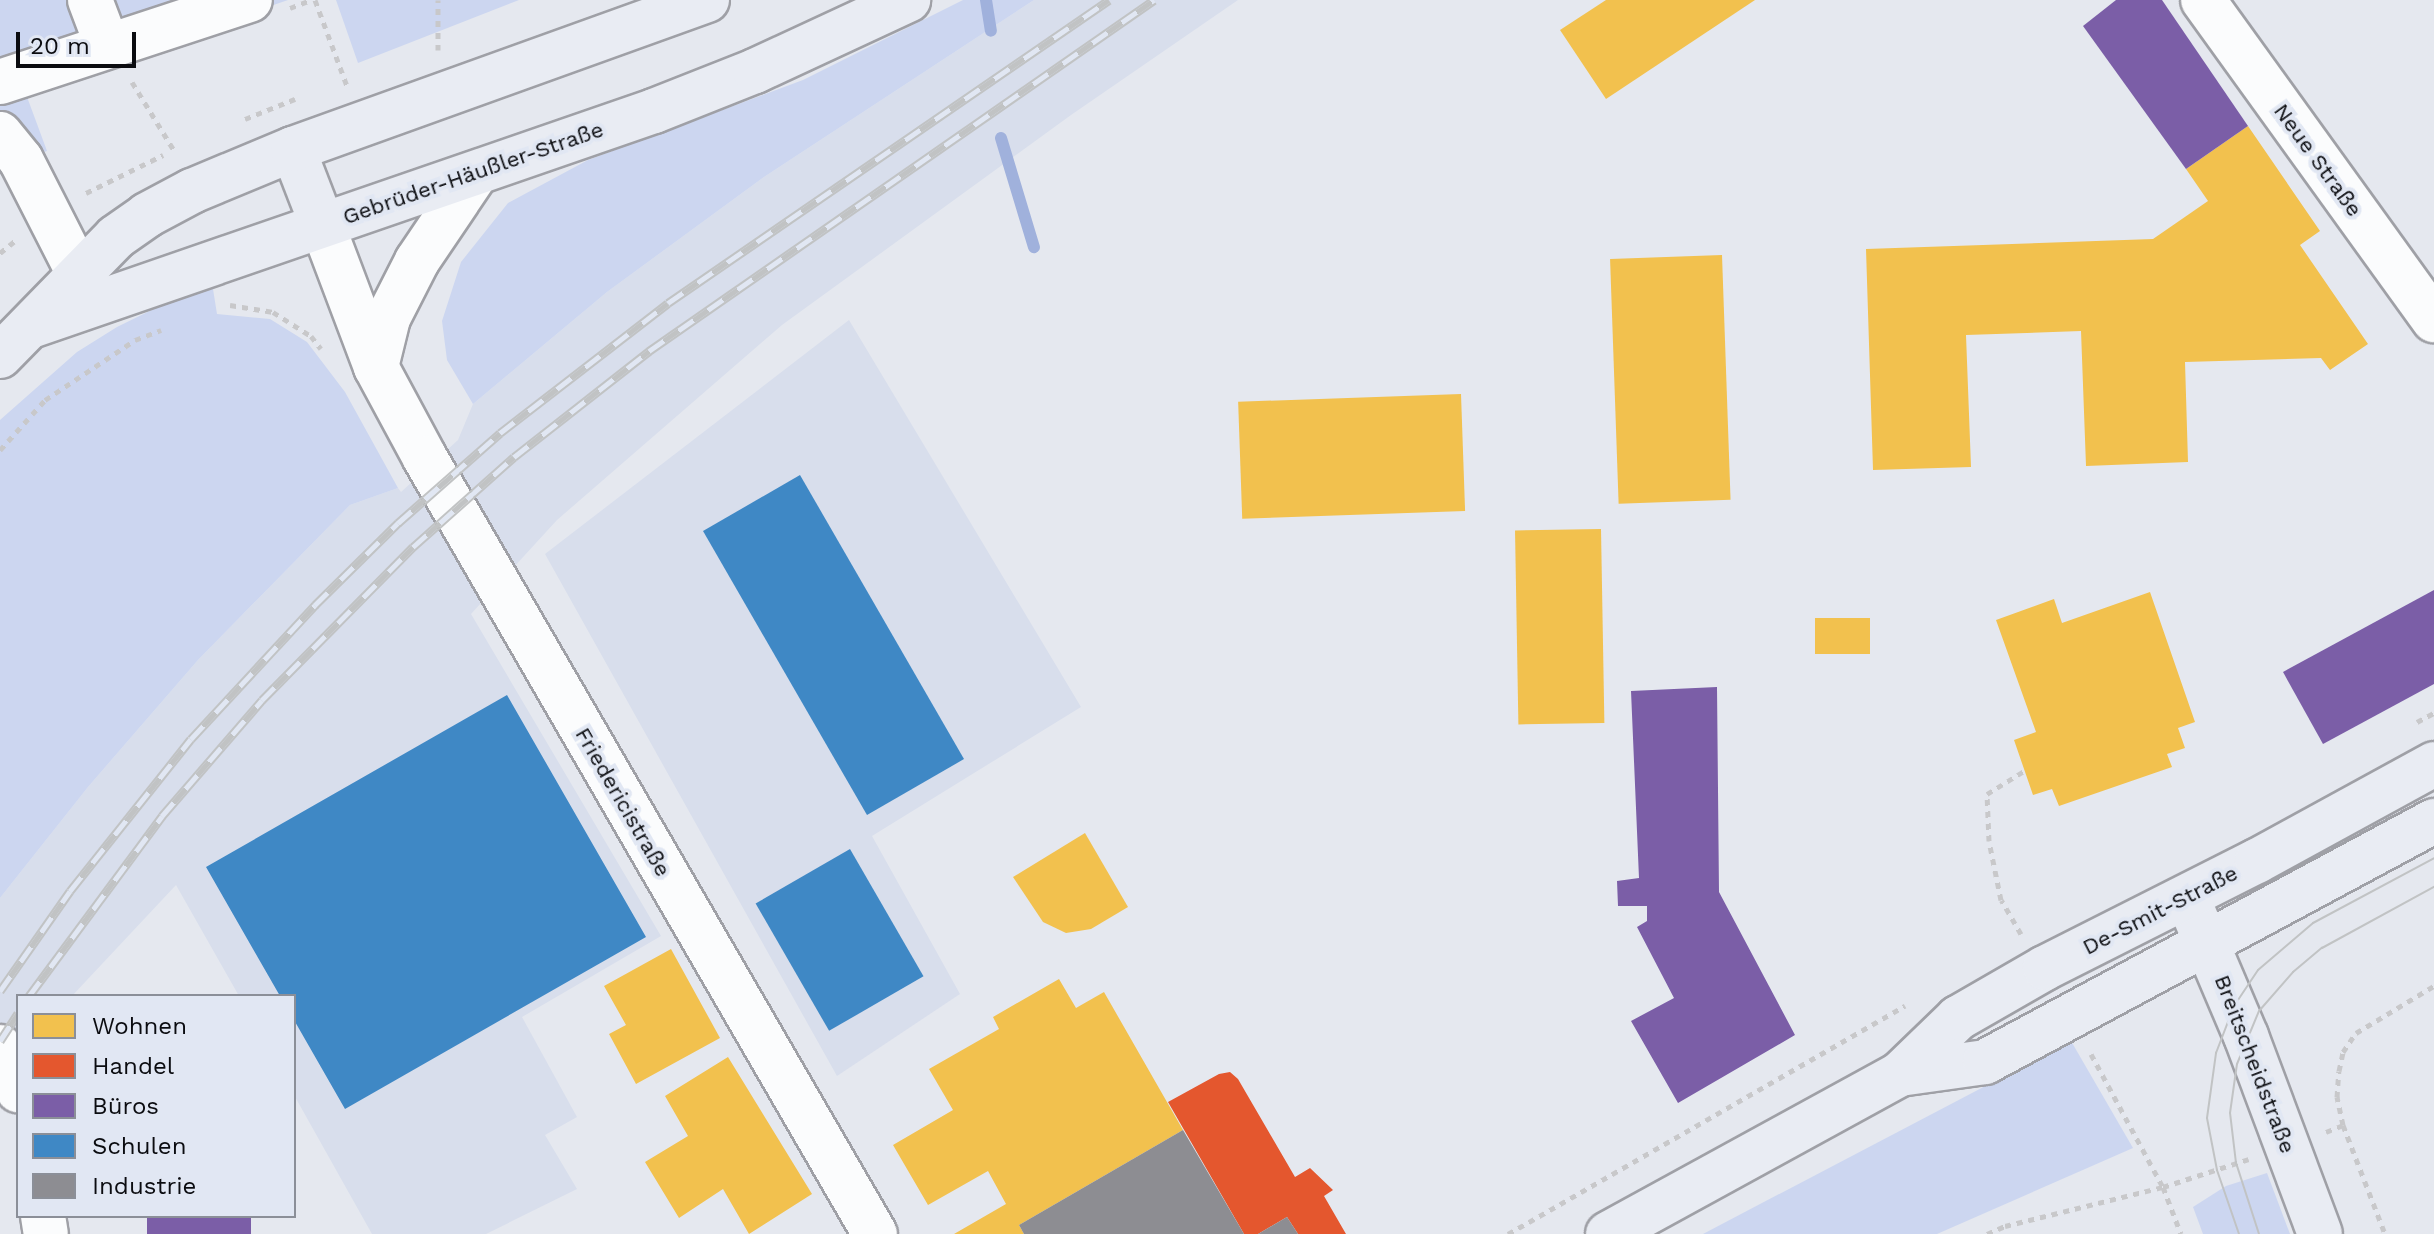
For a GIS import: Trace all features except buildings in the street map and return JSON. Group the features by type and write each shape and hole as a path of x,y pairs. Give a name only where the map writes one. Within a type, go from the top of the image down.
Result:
{"main road":[{"name":"Gebrüder-Häußler-Straße","path":"0,356 78,272 116,237 147,215 192,191 293,149 707,0"},
{"name":"Gebrüder-Häußler-Straße","path":"31,326 322,224 475,175 755,71 908,0"},
{"path":"293,149 322,224"},
{"name":"De-Smit-Straße","path":"1608,1234 1900,1074 1958,1018 2078,950 2185,897 2434,764"},
{"name":"De-Smit-Straße","path":"1900,1074 1985,1062 2434,821"},
{"name":"Breitscheidstraße","path":"2185,897 2208,942 2320,1234"}],"street":[{"path":"90,0 107,45"},
{"path":"0,82 250,0"},
{"name":"Neue Straße","path":"2203,0 2434,320"},
{"path":"0,134 21,160 78,272"},
{"path":"376,367 388,318 417,261 475,175"},
{"name":"Friedericistraße","path":"322,224 376,367 484,562 875,1234"},
{"path":"0,1047 16,1085"}],"path":[{"path":"315,0 347,83 358,126"},
{"path":"438,0 438,50"},
{"path":"156,122 174,149"},
{"path":"227,304 273,312 311,336 327,357"},
{"path":"0,450 45,400 135,340 175,324"},
{"path":"2407,728 2434,713"},
{"path":"2023,938 2001,900 1989,841 1987,794 2024,771"},
{"path":"2381,1015 2434,986"},
{"path":"2343,1125 2385,1234"},
{"path":"1987,1234 2005,1226 2163,1187 2181,1234"}],"shaded area":[{"path":"0,0 288,0 116,59 23,86 47,151 0,167"},
{"path":"336,0 519,0 358,63"},
{"path":"963,0 1034,0 764,177 607,292 473,404 447,360 442,321 461,262 508,203 588,160 803,80"},
{"path":"1034,0 1238,0 1071,115 782,325 557,520 471,614 661,936 522,1017 577,1117 545,1135 577,1189 486,1234 372,1234 296,1099 296,994 238,994 176,885 74,994 16,994 16,1074 0,1100 0,898 88,787 198,660 350,505 398,488 401,492 458,440 473,404 607,292 764,177"},
{"path":"213,289 217,314 270,319 307,342 345,392 398,488 350,505 198,660 88,787 0,898 0,420 77,352 117,327 172,300"},
{"path":"849,320 1081,707 872,836 960,994 837,1076 545,554"},
{"path":"2071,1041 2133,1148 1937,1234 1703,1234"},
{"path":"2267,1173 2290,1234 2203,1234 2193,1207 2226,1186"}],"waterway":[{"path":"986,0 991,31"},
{"path":"1001,138 1034,247"}],"tram line":[{"path":"2239,1234 2217,1170 2207,1118 2216,1053 2234,1006 2258,970 2313,923 2434,858"},
{"path":"2259,1234 2236,1163 2230,1113 2237,1064 2259,1011 2293,972 2322,948 2434,887"}],"railway":[{"path":"0,991 70,891 191,739 315,605 398,523 500,433 668,303 1109,0"},
{"path":"30,994 162,816 262,700 413,547 514,457 649,351 1154,0"},
{"path":"0,1041 16,1016"}]}
